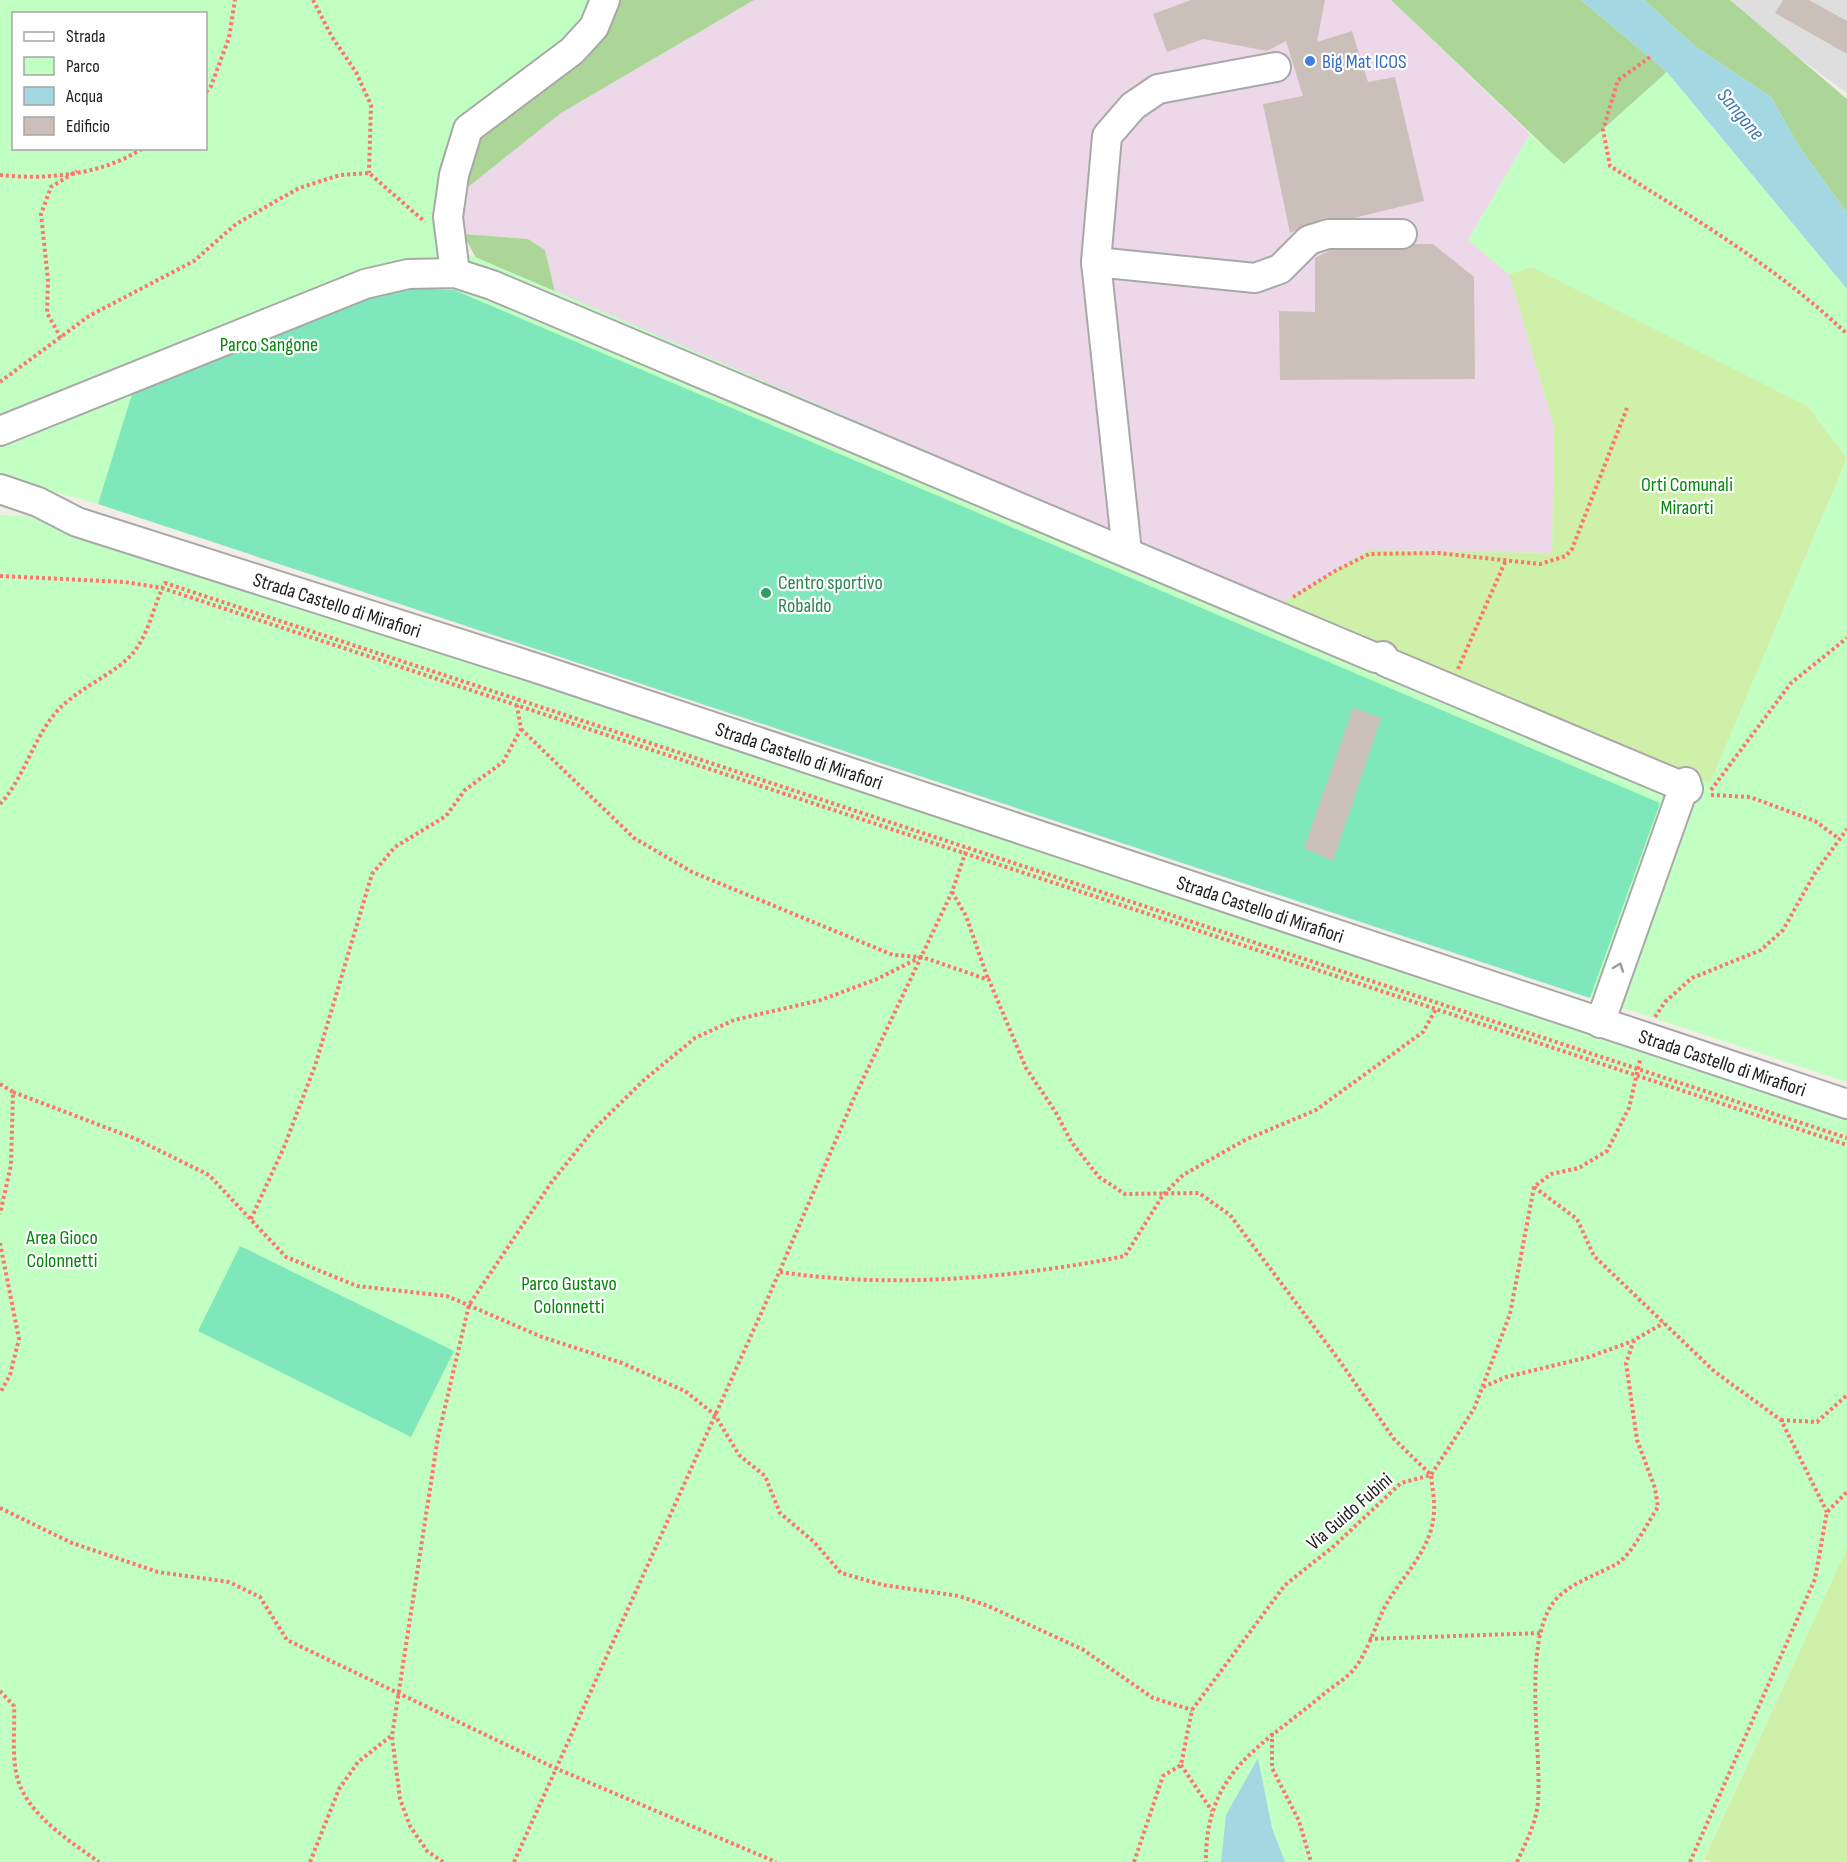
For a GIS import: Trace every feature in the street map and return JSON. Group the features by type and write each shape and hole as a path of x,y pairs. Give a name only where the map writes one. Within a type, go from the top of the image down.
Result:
{"street":[{"path":"453,260 448,217 451,188 468,129 572,51 594,27 605,0"},
{"path":"1127,552 1096,262 1107,136 1133,106 1158,88 1276,67"},
{"path":"1096,262 1255,278 1280,269 1309,240 1328,234 1402,234"},
{"path":"0,430 364,284 408,274 453,260 503,289 1279,616 1680,788 1600,1023"},
{"name":"Strada Castello di Mirafiori","path":"0,489 38,502 77,522 533,667 1847,1104"},
{"path":"0,508 13,507 77,522"}],"path":[{"path":"207,91 211,86 229,38 235,0"},
{"path":"313,0 332,37 356,72 371,105 369,173 453,260"},
{"path":"1650,57 1618,80 1603,130 1610,166 1693,218 1810,299 1847,334"},
{"path":"0,175 23,177 111,166 139,150"},
{"path":"61,338 47,313 48,280 41,214 51,187 77,171"},
{"path":"0,381 89,316 194,261 237,224 299,188 340,175 369,173"},
{"path":"1279,616 1289,600 1335,571 1370,554 1438,553 1540,564 1566,556 1572,549 1627,408"},
{"path":"1450,689 1505,562"},
{"path":"0,576 125,582 162,588 1847,1145"},
{"path":"0,804 15,788 38,739 60,708 132,655 148,628 165,583 1847,1138"},
{"path":"1838,838 1815,821 1750,797 1707,795 1791,683 1847,638"},
{"path":"519,699 517,706 521,729 634,838 692,872 893,955 922,957 989,980"},
{"path":"251,1219 284,1147 315,1066 372,874 395,847 446,816 465,790 503,762 521,729"},
{"path":"1206,1862 1206,1841 1212,1811 1236,1767 1272,1732 1313,1704 1354,1668 1387,1603 1422,1552 1434,1513 1431,1475 1474,1409 1510,1314 1534,1187 1551,1174 1578,1168 1606,1151 1629,1108 1651,1023 1665,1002 1692,978 1761,950 1783,930 1838,838 1847,829"},
{"path":"514,1862 780,1272 854,1098 952,892 967,848"},
{"path":"952,892 966,916 989,980 1026,1068 1055,1111 1072,1143 1099,1177 1125,1194 1199,1193 1230,1215 1339,1360 1394,1439 1431,1475"},
{"path":"443,1862 427,1851 410,1826 400,1799 392,1736 438,1437 469,1305 550,1183 594,1129 644,1080 695,1038 734,1020 821,1000 877,979 922,957"},
{"path":"780,1272 825,1279 907,1279 1012,1274 1125,1256 1163,1195 1183,1175 1245,1140 1316,1110 1423,1032 1439,1004"},
{"path":"0,1084 13,1092 136,1139 209,1175 286,1257 357,1286 447,1296 542,1337 622,1363 685,1391 715,1415 739,1455 765,1476 780,1513 814,1542 840,1572 883,1585 959,1596 988,1606 1082,1649 1153,1698 1192,1710"},
{"path":"0,1214 11,1165 13,1092"},
{"path":"1534,1187 1577,1219 1594,1256 1715,1372 1781,1420 1827,1512"},
{"path":"0,1242 19,1339 10,1375 0,1393"},
{"path":"1482,1388 1506,1377 1589,1357 1634,1340 1664,1323"},
{"path":"1517,1862 1534,1824 1538,1801 1536,1729 1538,1648 1541,1633 1553,1603 1593,1574 1620,1562 1658,1507 1655,1488 1637,1440 1626,1363 1634,1340"},
{"path":"1781,1420 1817,1422 1847,1395"},
{"name":"Via Guido Fubini","path":"1181,1765 1192,1710 1285,1585 1334,1546 1401,1483 1431,1475"},
{"path":"1690,1862 1815,1579 1827,1512 1847,1492"},
{"path":"0,1508 72,1543 158,1572 229,1582 260,1597 286,1640 555,1768 776,1862"},
{"path":"1369,1639 1541,1633"},
{"path":"0,1691 14,1706 16,1772 29,1803 72,1842 99,1862"},
{"path":"1272,1732 1272,1768 1299,1821 1311,1862"},
{"path":"310,1862 339,1789 358,1762 392,1736"},
{"path":"1134,1862 1163,1776 1181,1765 1212,1811"}],"shaded area":[{"path":"754,0 1391,0 1530,134 1468,240 1509,274 1554,426 1552,553 1370,550 1281,603 555,292 545,250 528,239 463,234 458,222 463,191 561,113"},
{"path":"1730,0 1847,0 1847,93 1773,39"}],"green space":[{"name":"Parco Sangone","path":"0,0 590,0 573,35 466,120 452,247 1285,605 1710,783 1847,459 1847,1082 98,504 0,477"},
{"path":"613,0 754,0 561,113 463,191 480,131 571,71 592,52 606,35"},
{"path":"1391,0 1581,0 1667,72 1564,165"},
{"path":"1644,0 1730,0 1847,99 1847,213 1798,145 1771,97 1696,47"},
{"path":"1667,72 1847,289 1847,458 1808,406 1532,267 1509,274 1468,240 1530,134 1564,164"},
{"path":"463,234 528,239 545,250 555,292 476,258"},
{"name":"Orti Comunali Miraorti","path":"1532,267 1808,406 1847,458 1710,784 1281,603 1369,550 1552,553 1554,426 1509,274"},
{"name":"Centro sportivo Robaldo","path":"410,288 454,290 1660,803 1590,998 98,504 133,391 367,298"},
{"name":"Parco Gustavo Colonnetti","path":"0,515 24,516 43,521 1847,1117 1847,1548 1702,1862 0,1862"},
{"path":"240,1246 454,1351 411,1437 198,1331"},
{"path":"1847,1548 1847,1862 1711,1862 1704,1859"}],"water":[{"name":"Sangone","path":"1581,0 1644,0 1696,47 1771,97 1798,145 1847,213 1847,289 1667,72"},
{"path":"1258,1758 1272,1828 1285,1862 1221,1862 1226,1815"}],"building":[{"path":"1191,0 1325,0 1317,42 1352,31 1368,82 1395,77 1424,201 1354,218 1323,218 1290,233 1263,104 1303,96 1286,41 1267,51 1203,39 1167,52 1153,14"},
{"path":"1783,0 1809,0 1847,21 1847,54 1775,13"},
{"path":"1414,244 1433,244 1474,277 1475,379 1280,380 1279,311 1315,312 1315,258 1331,250 1402,250"},
{"path":"1353,708 1381,718 1333,861 1304,848"}],"place":[{"name":"Big Mat ICOS","path":"1310,61"},
{"name":"Centro sportivo Robaldo","path":"766,593"}],"park label":[{"name":"Area Gioco Colonnetti","path":"62,1248"}]}
